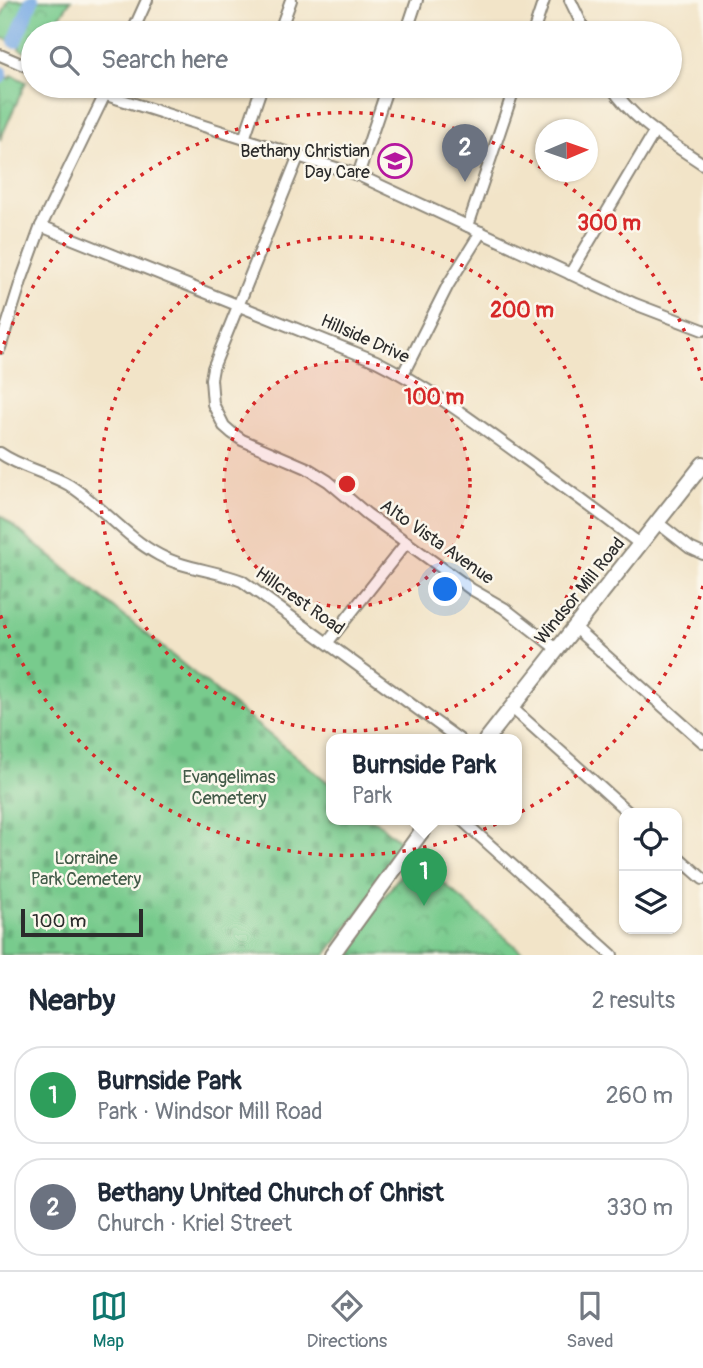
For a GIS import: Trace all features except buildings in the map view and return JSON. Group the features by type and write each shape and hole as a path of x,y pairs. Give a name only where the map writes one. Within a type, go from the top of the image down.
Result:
{"main road":[{"name":"Windsor Mill Road","path":"490,734 703,464"},
{"path":"332,955 426,825"}],"street":[{"path":"137,21 147,0"},
{"path":"283,21 290,0"},
{"path":"410,21 417,0"},
{"path":"537,21 544,0"},
{"path":"570,0 580,21"},
{"path":"0,55 21,63"},
{"path":"0,348 41,226 104,98"},
{"path":"127,98 358,175 570,275 660,315 703,330"},
{"path":"244,139 258,98"},
{"path":"358,175 384,98"},
{"path":"468,226 511,98"},
{"path":"620,98 628,109 655,131 703,164"},
{"path":"570,275 655,131"},
{"name":"Alto Vista Avenue","path":"299,155 237,305 211,379 213,404 224,426 242,440 307,468 471,589 504,608 558,650"},
{"name":"Hillside Drive","path":"41,226 376,360 403,374 448,402 641,545"},
{"path":"403,374 443,295 481,232"},
{"name":"Hillcrest Road","path":"0,453 21,466 68,485 144,546 161,556 181,565 242,580 452,734"},
{"path":"658,523 690,548 703,554"},
{"path":"328,642 407,542"},
{"path":"575,628 703,742"},
{"path":"510,707 623,808"},
{"path":"468,825 612,955"},
{"path":"682,860 703,879"}],"green space":[{"path":"9,0 71,0 57,21 21,21 21,50 20,45 0,37 0,19"},
{"path":"0,74 10,79 12,75 21,80 21,93 0,140"},
{"path":"0,515 326,781 326,825 380,825 407,847 326,955 0,955"},
{"path":"414,857 525,955 341,955"}],"waterway":[{"path":"23,21 32,0"},
{"path":"15,41 21,27"},
{"path":"0,77 1,73"}],"place":[{"name":"Bethany Christian Day Care","path":"395,161"},
{"name":"Bethany United Church of Christ","path":"465,182"},
{"name":"Burnside Park","path":"424,906"}],"park label":[{"name":"Evangelimas Cemetery","path":"229,787"},
{"name":"Lorraine Park Cemetery","path":"86,868"}]}
